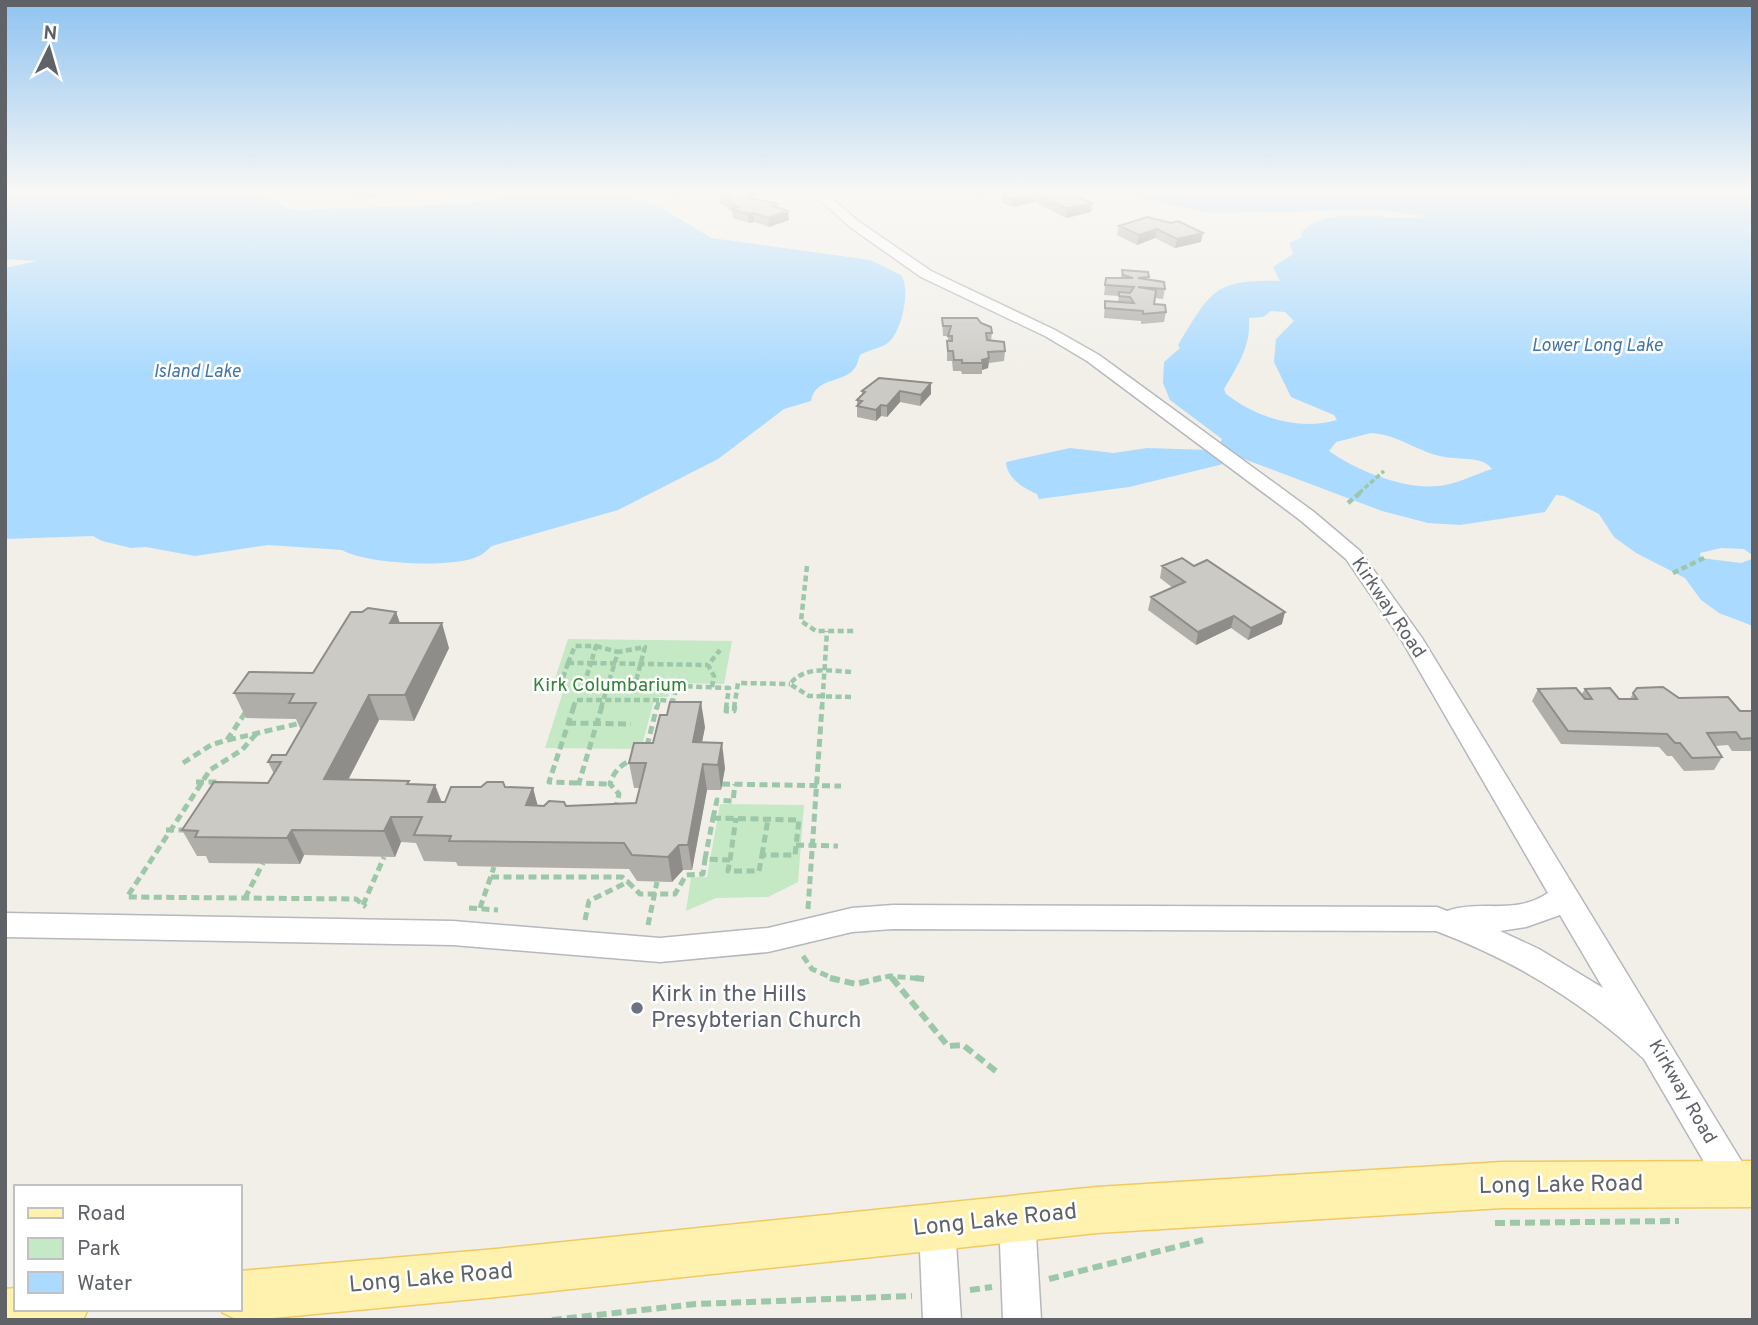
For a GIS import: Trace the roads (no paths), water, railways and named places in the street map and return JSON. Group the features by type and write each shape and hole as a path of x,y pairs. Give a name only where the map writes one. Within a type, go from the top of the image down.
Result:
{"main road":[{"name":"Long Lake Road","path":"242,1296 496,1273 1097,1210 1502,1185 1744,1184"},
{"path":"5,1314 40,1311"}],"street":[{"name":"Kirkway Road","path":"896,253 926,274 1063,339 1267,486 1334,538 1370,575 1411,638 1662,1055 1744,1184"},
{"path":"5,925 453,933 660,950 768,940 803,918 1506,920 1529,917 1551,908 1565,897"},
{"path":"1437,919 1494,941 1547,969 1604,1005 1662,1055"},
{"path":"1017,1218 1022,1320"},
{"path":"937,1227 942,1306"}],"water":[{"name":"Island Lake","path":"5,253 818,253 870,260 901,275 905,299 898,328 890,341 860,355 851,372 819,387 811,401 784,409 718,459 618,510 492,546 481,555 450,563 389,561 370,559 342,550 268,545 195,556 146,547 131,548 93,536 5,539 5,268 37,261 5,259"},
{"name":"Lower Long Lake","path":"1753,253 1753,626 1719,613 1701,600 1685,578 1636,553 1614,537 1599,514 1564,496 1556,495 1545,512 1460,525 1428,523 1382,511 1244,459 1129,487 1039,499 1037,494 1021,485 1009,473 1006,462 1070,448 1114,453 1147,448 1208,450 1219,445 1222,439 1170,400 1163,383 1164,362 1180,348 1178,345 1198,312 1216,292 1240,283 1280,281 1273,267 1293,254","holes":["1271,311 1285,312 1294,321 1276,339 1274,362 1291,397 1334,415 1337,420 1308,424 1279,420 1251,410 1226,394 1224,389 1246,346 1249,318 1263,317","1371,433 1399,440 1435,455 1483,462 1492,469 1445,485 1416,486 1369,473 1329,451 1336,442","1721,548 1744,549 1752,555 1752,559 1741,563 1701,558 1700,553"]}],"place":[{"name":"Kirk in the Hills Presybterian Church","path":"637,1008"}],"park label":[{"name":"Kirk Columbarium","path":"610,686"}]}
